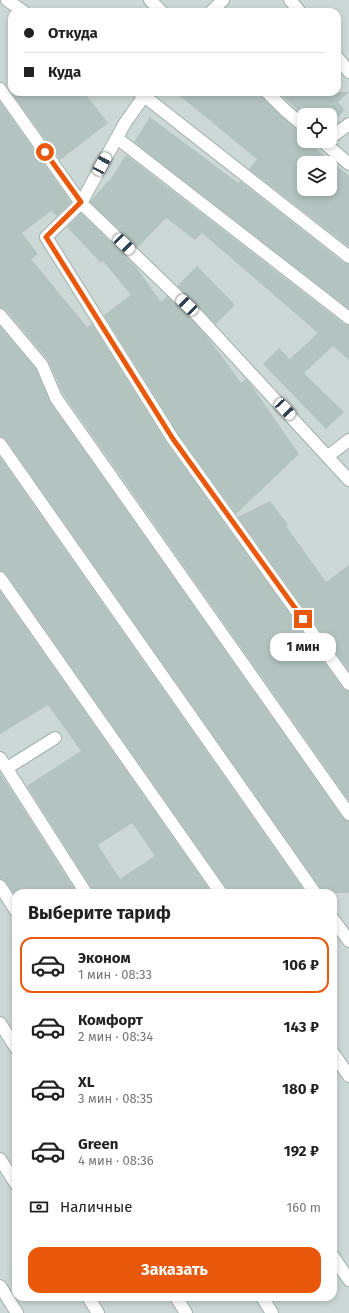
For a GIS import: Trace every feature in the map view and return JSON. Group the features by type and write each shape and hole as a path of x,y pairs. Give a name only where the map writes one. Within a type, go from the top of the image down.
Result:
{"lane":[{"path":"7,0 18,8"},
{"path":"150,0 158,8"},
{"path":"215,8 223,0"},
{"path":"290,0 297,8"},
{"path":"341,62 349,72"},
{"path":"0,89 81,202 198,316 349,480"},
{"path":"142,96 125,123 81,202 46,237 173,439 349,684"},
{"path":"148,96 349,257"},
{"path":"271,96 297,120"},
{"path":"337,132 349,124"},
{"path":"117,138 349,318"},
{"path":"332,148 349,164"},
{"path":"0,315 42,365 56,398 348,809"},
{"path":"328,456 349,440"},
{"path":"0,444 312,889"},
{"path":"0,578 218,889"},
{"path":"7,768 55,738"},
{"path":"0,758 83,889"},
{"path":"0,886 12,905"},
{"path":"337,924 349,941"},
{"path":"0,1023 12,1042"},
{"path":"337,1059 349,1076"},
{"path":"0,1159 12,1178"},
{"path":"337,1262 349,1280"},
{"path":"0,1286 17,1313"},
{"path":"90,1301 98,1313"},
{"path":"178,1301 186,1313"},
{"path":"264,1301 272,1313"}],"shaded area":[{"path":"0,0 349,0 349,1313 0,1313"}],"building":[{"path":"341,92 349,92 338,102 345,110 337,117 337,108 297,108 297,110 282,96 341,96"},
{"path":"14,96 87,96 108,123 60,160"},
{"path":"180,96 262,96 297,130 297,148 315,148 325,156 297,156 297,196 337,196 337,166 349,176 349,247 249,169 257,159"},
{"path":"0,102 71,202 57,216 51,211 22,233 38,254 31,259 87,327 92,324 167,443 343,688 349,691 349,801 63,394 48,360 6,310 0,308"},
{"path":"150,117 238,183 240,181 344,263 349,264 349,309 134,142"},
{"path":"126,155 344,324 349,325 349,360 333,346 304,373 344,412 326,429 263,364 279,348 290,359 318,333 202,233 195,240 166,218 138,247 90,202 112,177"},
{"path":"81,213 135,266 161,302 167,296 193,321 212,343 241,383 246,379 299,454 236,514 179,435 104,315 131,295 103,261 101,263 67,227"},
{"path":"197,266 235,305 216,324 177,286"},
{"path":"0,327 36,369 50,402 343,818 349,821 349,893 337,893 337,889 321,889 6,440 0,437"},
{"path":"0,457 303,889 227,889 6,574 0,571"},
{"path":"270,501 326,582 349,565 349,671 238,517"},
{"path":"0,591 209,889 92,889 27,786 81,751 48,705 0,734","holes":["132,823 155,856 120,879 98,845"]},
{"path":"0,773 74,889 12,889 12,891 6,882 0,879"}],"route":[{"path":"45,152 81,202 46,237 173,439 303,619"}]}
